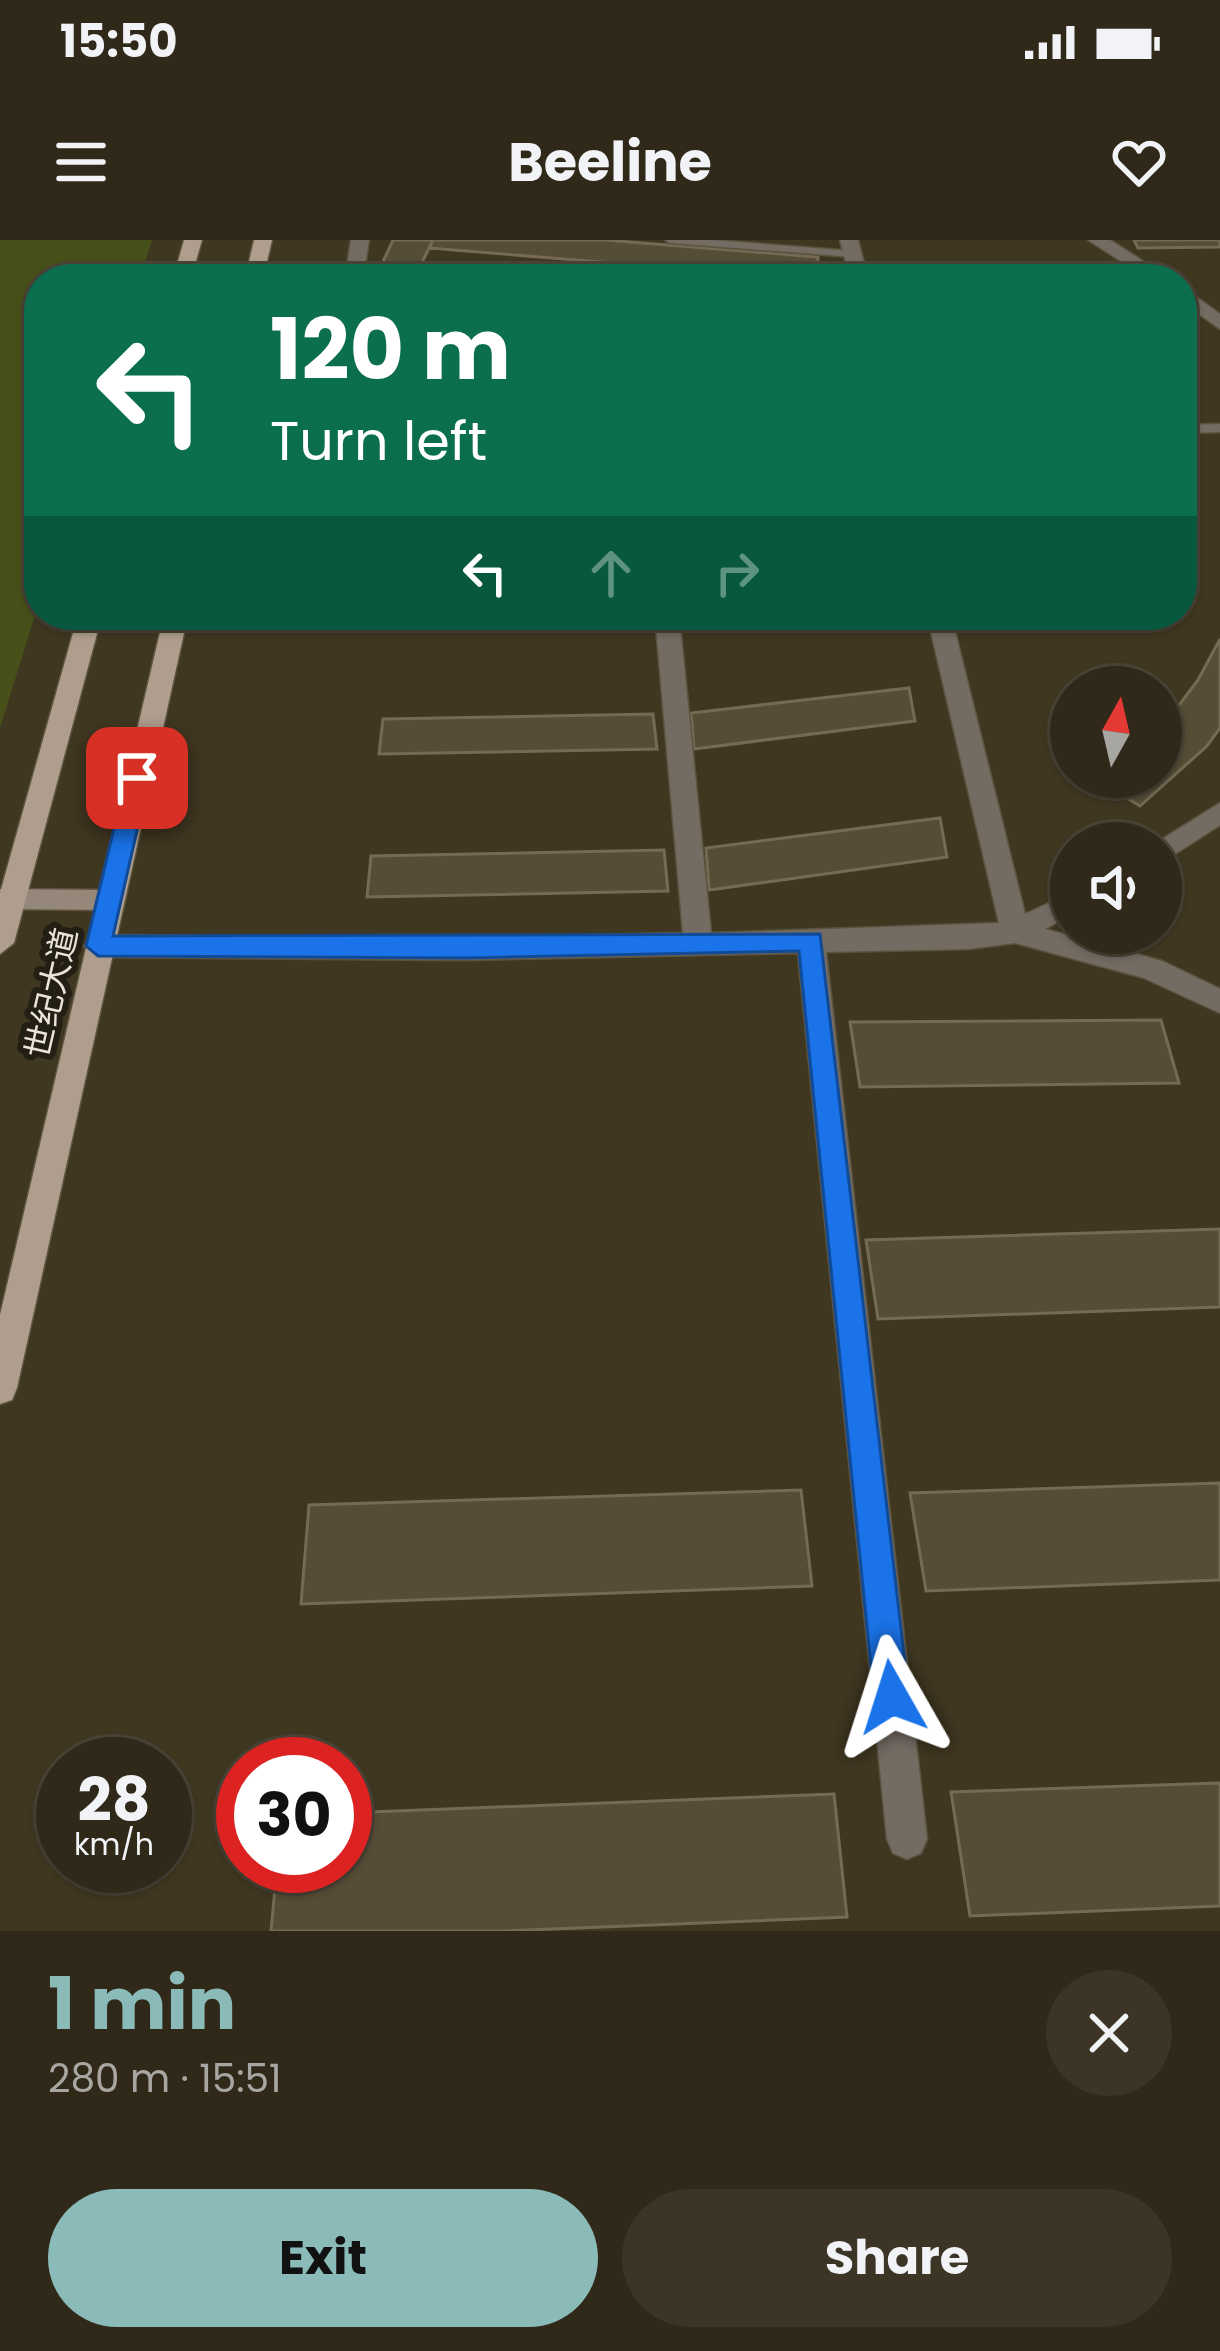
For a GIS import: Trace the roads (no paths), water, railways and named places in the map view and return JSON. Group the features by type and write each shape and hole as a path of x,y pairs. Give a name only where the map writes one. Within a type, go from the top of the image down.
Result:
{"main road":[{"name":"世纪大道","path":"0,943 6,899 86,630"},
{"name":"世纪大道","path":"0,1388 172,630"}],"street":[{"path":"1097,240 1137,264"},
{"path":"668,630 698,944"},
{"path":"943,630 1015,932"},
{"path":"1182,839 1219,815"},
{"path":"6,899 109,900"},
{"path":"98,946 466,949 968,938 1015,932 1050,914"},
{"path":"1015,932 1152,969 1220,1002"},
{"path":"811,941 907,1839"}],"lane":[{"path":"670,240 851,247"}]}
